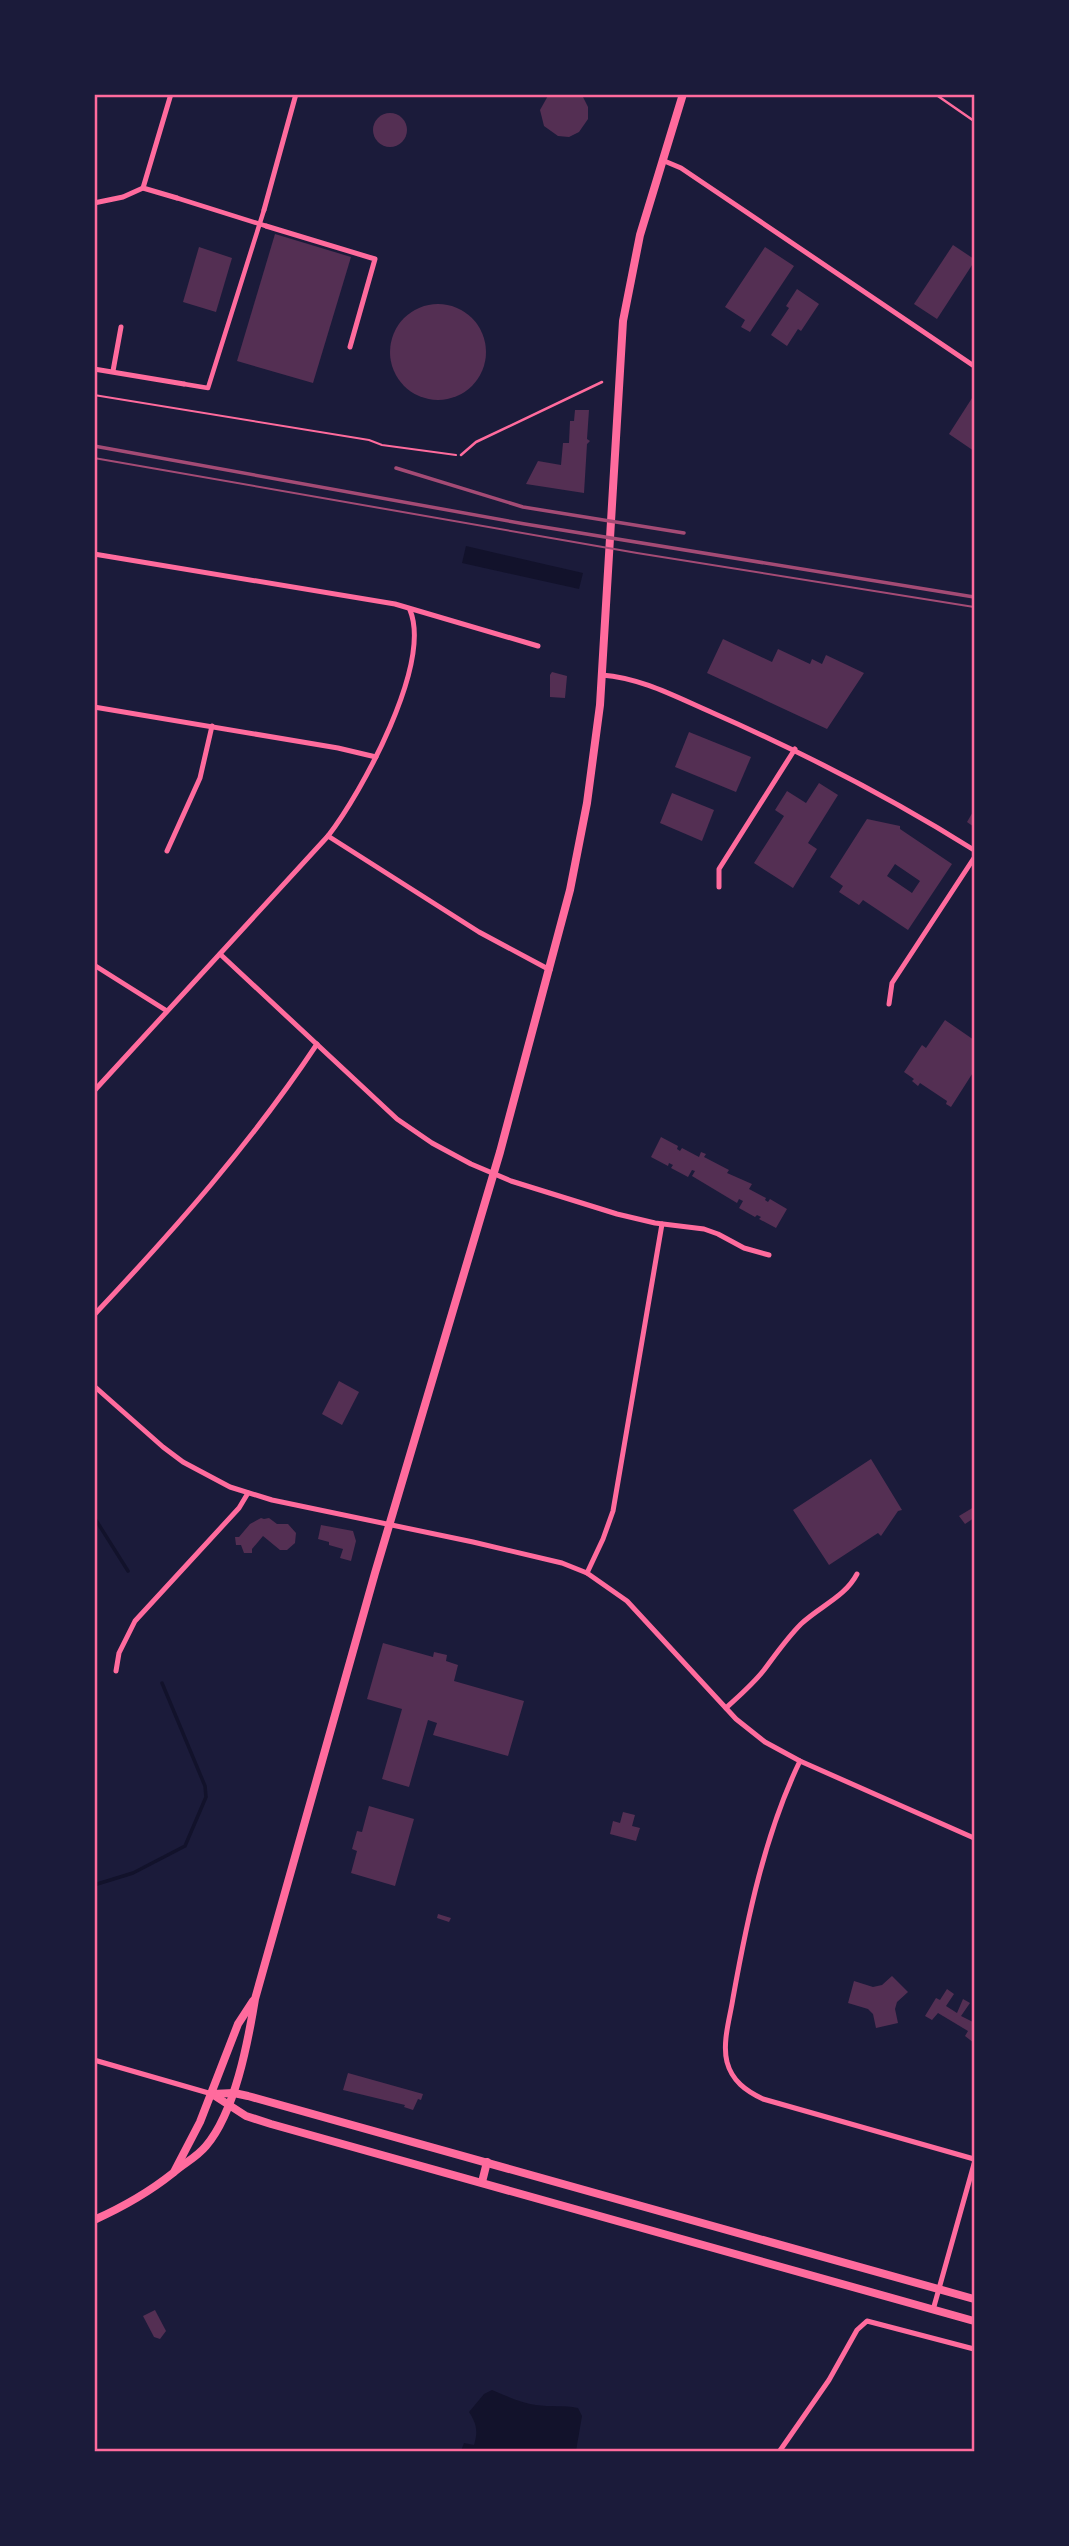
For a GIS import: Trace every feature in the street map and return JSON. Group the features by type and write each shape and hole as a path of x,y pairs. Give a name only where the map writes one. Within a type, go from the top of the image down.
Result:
{"main road":[{"path":"94,2220 141,2197 190,2162 208,2144 229,2105 250,2029 255,1999 390,1523 494,1174 550,970 583,828 602,675 623,321 634,260 683,94"},
{"path":"174,2171 200,2122 238,2024 255,1999"},
{"path":"212,2094 233,2093 975,2300"},
{"path":"212,2094 255,2119 975,2321"},
{"path":"482,2182 488,2162"}],"street":[{"path":"143,188 171,94"},
{"path":"94,369 208,388 263,225 264,210 296,94"},
{"path":"662,160 681,169 975,366"},
{"path":"94,203 123,197 143,188 375,259 350,347"},
{"path":"113,371 121,327"},
{"path":"94,554 395,604 538,646"},
{"path":"94,1091 328,836 357,794 395,713 408,673 416,632 410,610"},
{"path":"602,675 622,677 670,694 795,750 897,804 975,850"},
{"path":"94,707 338,748 376,757"},
{"path":"167,851 200,778 212,726"},
{"path":"719,887 719,869 795,750"},
{"path":"328,836 479,932 550,970"},
{"path":"889,1004 892,983 975,858"},
{"path":"220,954 406,1126 471,1164 579,1202 662,1224 704,1229 744,1248 769,1255"},
{"path":"94,965 167,1012"},
{"path":"94,1315 193,1208 246,1144 317,1044"},
{"path":"587,1573 613,1510 662,1224"},
{"path":"94,1386 183,1462 230,1487 562,1563 587,1573 627,1601 726,1708 765,1742 975,1838"},
{"path":"116,1671 119,1653 135,1622 239,1508 248,1493"},
{"path":"726,1708 763,1671 794,1631 814,1612 843,1593 857,1574"},
{"path":"800,1760 763,1866 740,1959 725,2047 732,2073 750,2093 763,2099 975,2162 933,2309"},
{"path":"94,2060 212,2094"},
{"path":"779,2452 829,2380 857,2330 867,2321 975,2349"}],"lane":[{"path":"935,94 975,121"},
{"path":"460,455 475,442 602,382"}],"path":[{"path":"94,395 369,440 382,445 460,455"}],"shaded area":[{"path":"466,546 583,573 579,589 462,563"},
{"path":"492,2390 530,2404 578,2408 582,2416 576,2451 461,2451 464,2443 474,2445 475,2424 469,2412 484,2394"}],"building":[{"path":"549,94 581,94 588,107 588,119 579,132 569,137 558,136 544,126 540,110"},
{"path":"390,113 402,118 407,130 402,142 390,147 378,142 373,130 378,118"},
{"path":"275,234 351,257 313,383 237,361"},
{"path":"953,245 974,259 974,262 937,319 914,304"},
{"path":"199,247 232,258 216,312 183,302"},
{"path":"765,247 794,266 750,332 741,327 745,320 725,307"},
{"path":"797,289 819,304 787,346 771,335 789,308 786,306"},
{"path":"438,304 457,307 472,318 483,333 486,352 483,371 472,386 457,397 438,400 419,397 404,386 393,371 390,352 393,333 404,318 419,307"},
{"path":"974,395 974,451 949,434"},
{"path":"575,410 589,410 587,439 590,441 587,444 584,493 526,484 538,461 561,465 563,443 569,443 570,421 574,421"},
{"path":"723,639 772,662 778,649 810,664 812,659 822,664 826,655 864,673 827,729 707,673"},
{"path":"552,672 567,676 565,698 550,697"},
{"path":"689,732 751,757 736,792 675,767"},
{"path":"819,783 838,795 808,843 817,849 793,888 754,863 784,816 775,810 787,791 806,803"},
{"path":"672,793 714,810 702,841 660,823"},
{"path":"974,810 974,827 967,822"},
{"path":"867,819 900,826 900,829 952,864 908,930 863,900 859,905 839,892 843,886 830,877","holes":["895,864 920,881 912,893 887,876"]},
{"path":"945,1020 974,1040 974,1071 951,1107 946,1104 947,1101 920,1083 918,1086 912,1081 914,1079 904,1072 922,1045 926,1048"},
{"path":"661,1137 678,1146 680,1151 682,1148 699,1157 701,1152 706,1154 704,1157 729,1170 727,1173 752,1184 749,1189 766,1198 765,1200 768,1202 770,1199 787,1209 776,1228 759,1219 761,1217 755,1217 739,1208 743,1201 739,1199 737,1203 692,1176 695,1171 692,1170 688,1177 671,1168 673,1165 669,1163 668,1166 651,1157"},
{"path":"339,1381 359,1392 342,1425 322,1414"},
{"path":"871,1459 902,1510 898,1511 881,1536 878,1533 829,1565 793,1510"},
{"path":"974,1507 974,1518 965,1524 959,1516"},
{"path":"261,1518 269,1518 277,1524 288,1524 296,1533 295,1543 287,1550 280,1550 263,1536 252,1549 252,1553 244,1553 241,1545 236,1545 235,1537 239,1537 250,1524"},
{"path":"321,1525 353,1531 356,1541 351,1561 340,1558 343,1549 318,1539"},
{"path":"383,1643 433,1657 434,1652 447,1655 446,1661 458,1665 454,1681 524,1701 508,1756 433,1735 437,1723 428,1720 409,1787 382,1779 402,1709 367,1699"},
{"path":"369,1806 414,1819 395,1886 351,1873 357,1851 352,1849 357,1831 362,1832"},
{"path":"623,1812 635,1815 632,1826 640,1828 636,1841 610,1834 613,1821 620,1823"},
{"path":"438,1914 451,1918 449,1922 437,1918"},
{"path":"892,1976 908,1992 897,2002 895,2009 898,2023 876,2028 873,2014 868,2009 848,2003 854,1981 873,1987 882,1985"},
{"path":"947,1989 954,1994 946,2006 957,2013 963,1999 970,2003 961,2016 973,2022 974,2018 974,2043 965,2036 968,2031 938,2013 932,2020 925,2016 936,1998 940,2000"},
{"path":"348,2073 423,2094 413,2110 404,2107 405,2105 343,2090"},
{"path":"155,2310 166,2331 160,2339 154,2337 143,2316"}],"waterway":[{"path":"94,1517 128,1571"},
{"path":"94,1885 133,1873 185,1846 206,1797 205,1786 162,1683"}],"tram line":[{"path":"94,458 637,553 974,607"}],"railway":[{"path":"94,446 525,524 974,597"},
{"path":"396,468 523,507 684,533"}]}
